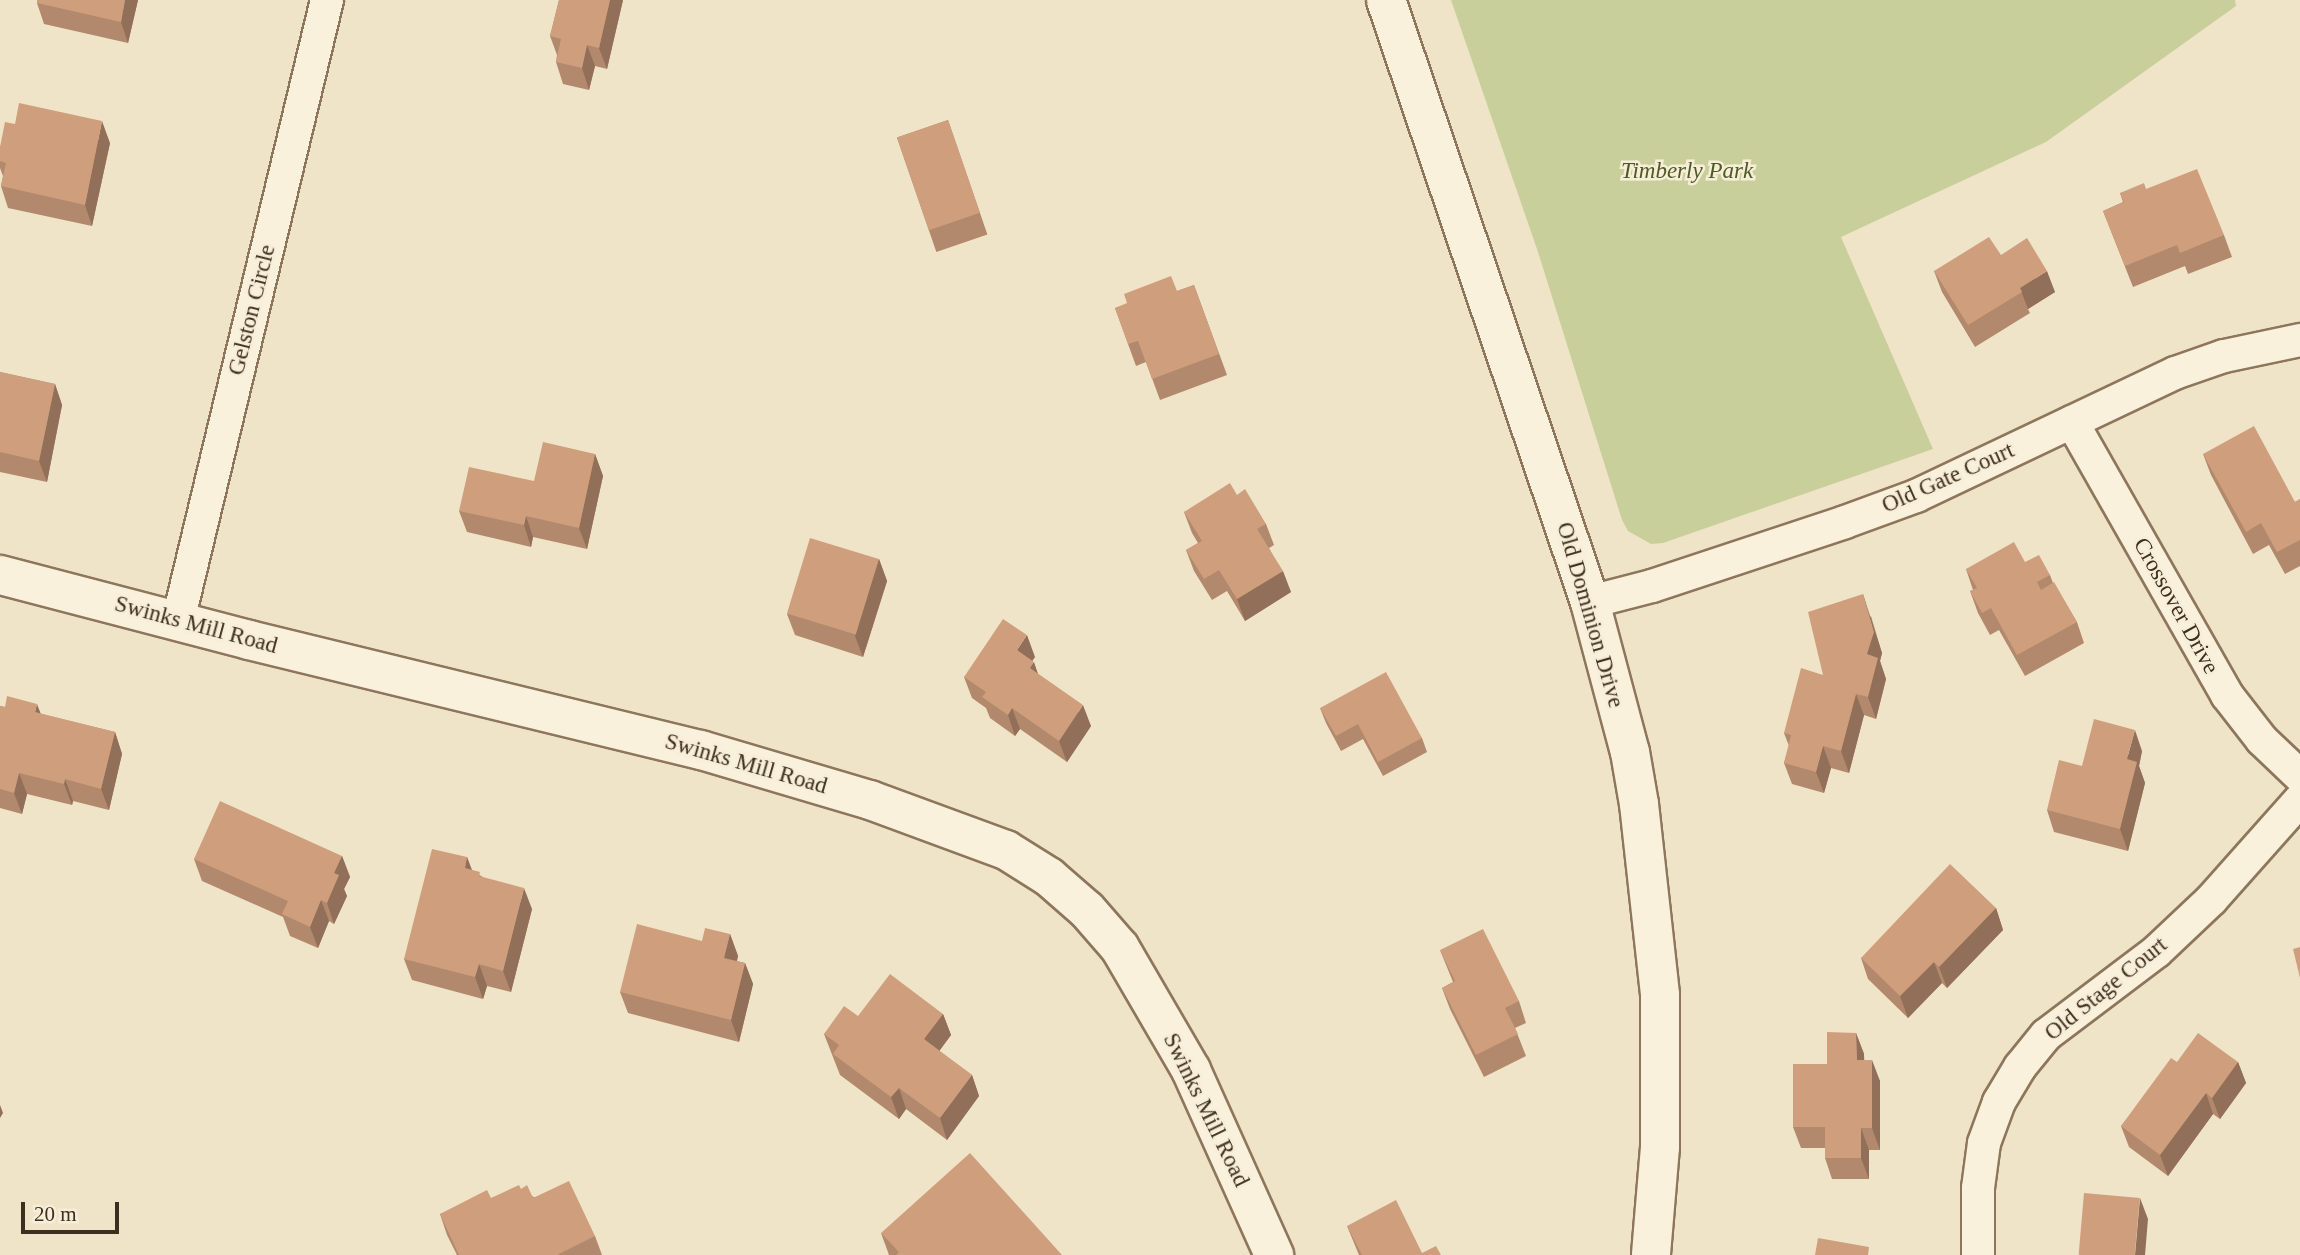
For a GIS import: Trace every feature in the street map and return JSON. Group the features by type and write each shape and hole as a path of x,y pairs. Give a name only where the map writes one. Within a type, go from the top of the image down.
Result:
{"street":[{"name":"Gelston Circle","path":"178,621 327,0"},
{"name":"Old Dominion Drive","path":"1386,0 1590,602 1630,752 1639,804 1660,995 1660,1147 1651,1255"},
{"name":"Old Gate Court","path":"1590,602 1652,586 1916,496 2175,373 2224,356 2300,340"},
{"name":"Crossover Drive","path":"2072,422 2227,695 2262,740 2300,776"},
{"name":"Swinks Mill Road","path":"0,575 701,750 870,800 1006,850 1049,877 1087,910 1120,948 1191,1070 1274,1255"},
{"name":"Old Stage Court","path":"1978,1255 1978,1188 1984,1143 1999,1102 2020,1067 2046,1035 2157,951 2212,900 2300,800"}],"green space":[{"name":"Timberly Park","path":"1451,0 2235,0 2236,6 2046,142 1841,237 1933,449 1663,543 1651,544 1628,531 1622,520 1538,252"}],"building":[{"path":"37,0 125,0 121,22 37,3"},
{"path":"559,0 610,0 599,48 587,45 582,68 556,62 561,39 550,36"},
{"path":"19,103 102,121 85,205 1,186 6,163 0,161 5,122 15,124"},
{"path":"948,120 980,213 929,230 897,138"},
{"path":"2197,169 2224,235 2180,253 2177,245 2125,266 2103,211 2124,202 2120,193 2144,183 2146,189"},
{"path":"1989,237 2001,255 2027,238 2047,271 2020,288 2022,292 1968,325 1934,271"},
{"path":"1171,276 1177,291 1194,285 1219,354 1152,379 1138,341 1128,344 1115,308 1127,303 1124,294"},
{"path":"0,372 55,384 39,461 0,452"},
{"path":"2254,426 2295,502 2300,499 2300,540 2277,552 2261,523 2246,532 2203,454"},
{"path":"543,442 595,454 579,528 526,516 524,525 459,511 469,467 534,481"},
{"path":"1230,483 1237,495 1245,489 1266,524 1257,529 1283,571 1237,599 1219,570 1204,579 1186,550 1202,541 1184,512"},
{"path":"810,538 879,559 856,635 787,614"},
{"path":"2014,542 2025,562 2039,555 2050,575 2037,582 2041,590 2054,582 2077,622 2017,655 1991,608 1982,613 1970,591 1977,588 1966,569"},
{"path":"1863,594 1874,632 1867,654 1878,658 1868,697 1856,694 1841,751 1823,746 1816,772 1784,763 1791,735 1784,733 1801,668 1823,675 1808,612"},
{"path":"1003,619 1027,635 1017,650 1034,662 1030,668 1083,705 1059,741 1012,708 1008,715 982,697 986,692 964,677"},
{"path":"1386,672 1422,738 1378,762 1358,724 1336,736 1320,708"},
{"path":"7,696 37,704 35,712 115,732 101,789 65,779 64,784 19,773 14,793 0,789 0,706 5,707"},
{"path":"2094,719 2135,730 2127,759 2137,762 2120,829 2047,810 2059,760 2082,766"},
{"path":"220,801 342,856 334,873 339,875 327,903 321,900 310,927 282,914 288,901 194,859"},
{"path":"432,849 467,857 465,868 480,872 479,876 524,888 503,971 479,964 475,977 404,959"},
{"path":"1950,864 1996,908 1939,967 1934,962 1900,996 1861,958"},
{"path":"637,924 702,941 705,928 730,934 724,958 745,963 731,1020 620,992"},
{"path":"1483,929 1519,1001 1505,1008 1518,1034 1476,1055 1442,988 1455,981 1440,950"},
{"path":"2300,947 2300,978 2293,949"},
{"path":"890,974 943,1014 924,1039 972,1075 940,1118 899,1088 891,1097 833,1054 839,1045 824,1034 844,1006 858,1016"},
{"path":"1827,1032 1856,1033 1857,1060 1872,1060 1872,1128 1861,1128 1861,1158 1825,1158 1825,1127 1793,1127 1793,1064 1827,1064"},
{"path":"2198,1033 2238,1062 2212,1098 2206,1093 2160,1155 2121,1126 2171,1058 2177,1062"},
{"path":"970,1153 1062,1255 896,1255 899,1252 881,1233"},
{"path":"569,1181 595,1236 557,1255 459,1255 440,1214 487,1190 491,1198 519,1185 521,1189 527,1185 533,1198"},
{"path":"2084,1193 2140,1198 2135,1255 2079,1255"},
{"path":"1396,1200 1422,1253 1436,1246 1441,1255 1362,1255 1347,1226"},
{"path":"1818,1238 1869,1247 1868,1255 1815,1255"}]}
